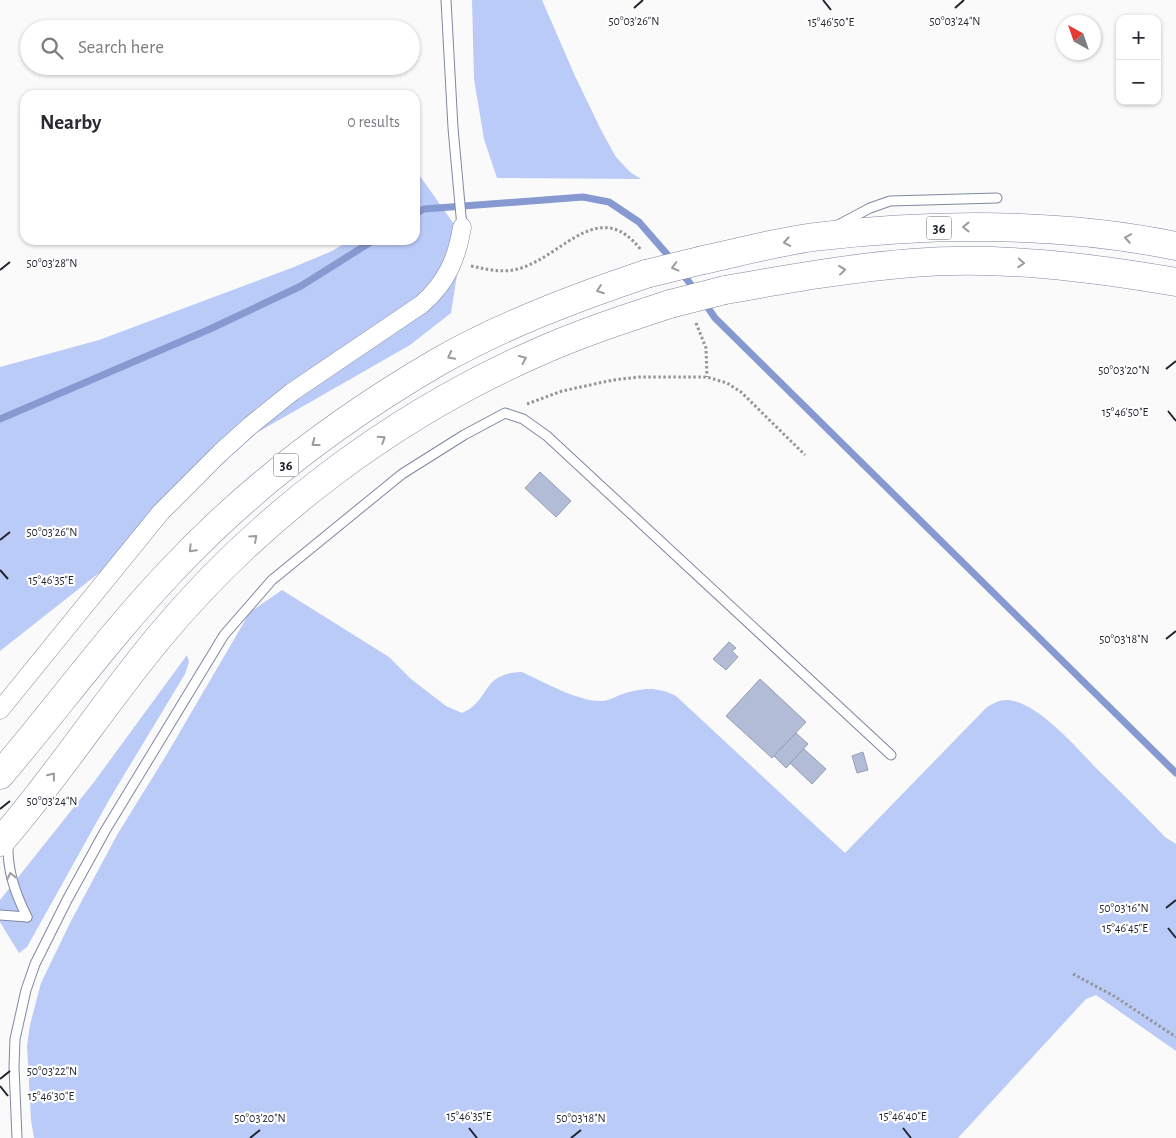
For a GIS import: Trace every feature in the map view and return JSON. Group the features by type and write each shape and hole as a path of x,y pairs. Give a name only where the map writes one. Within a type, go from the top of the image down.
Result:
{"main road":[{"name":"36","path":"0,776 132,614 213,528 290,462 360,411 439,362 530,318 646,274 767,246 814,238 910,229 962,227 1015,228 1085,233 1176,246"},
{"name":"36","path":"4,837 159,636 237,554 312,489 379,440 456,392 495,372 579,335 670,304 725,290 829,271 914,263 1016,262 1124,273 1176,282"}],"street":[{"path":"0,710 161,512 220,452 292,392 422,304 435,292 454,262 462,227"}],"lane":[{"path":"446,0 452,119 462,227"},
{"path":"814,238 870,208 890,201 997,198"},
{"path":"18,1138 14,1067 16,1039 26,990 35,964 105,831 224,635 272,580 402,474 464,434 505,412 523,419 547,436 891,755"},
{"path":"0,915 27,916 19,902 9,870 4,837"}],"path":[{"path":"505,412 562,391 613,380 639,377 707,377 727,383 741,392 805,455"},
{"path":"1073,974 1114,996 1176,1037"}],"shaded area":[{"path":"472,0 542,0 602,132 616,157 630,172 641,179 497,178 484,139 474,79"},
{"path":"420,176 463,237 451,313 410,345 258,432 123,554 0,651 0,367 99,340 332,251 342,245 420,245"},
{"path":"282,590 389,657 411,679 446,706 462,713 478,702 492,682 499,677 522,672 562,691 593,700 609,700 620,695 648,689 655,689 676,696 845,853 986,708 1003,700 1025,705 1047,720 1069,740 1165,837 1176,844 1176,1051 1096,995 1086,999 958,1138 34,1138 31,1120 27,1046 30,1025 41,983 71,921 117,835 250,612"},
{"path":"187,655 189,662 185,674 109,800 27,947 19,953 0,922 0,900 94,782"}],"building":[{"path":"540,472 571,501 556,517 525,488"},
{"path":"729,642 736,648 732,651 738,657 726,670 713,659"},
{"path":"760,679 806,722 772,758 726,716"},
{"path":"796,733 808,744 786,768 774,756"},
{"path":"804,749 826,769 812,784 790,763"},
{"path":"863,752 868,770 857,773 852,756"}],"waterway":[{"path":"420,211 424,209 583,197 609,202 639,222 673,261"},
{"path":"0,419 210,329 301,286 366,245"},
{"path":"681,272 696,291"},
{"path":"704,302 715,318 1176,773"}]}
